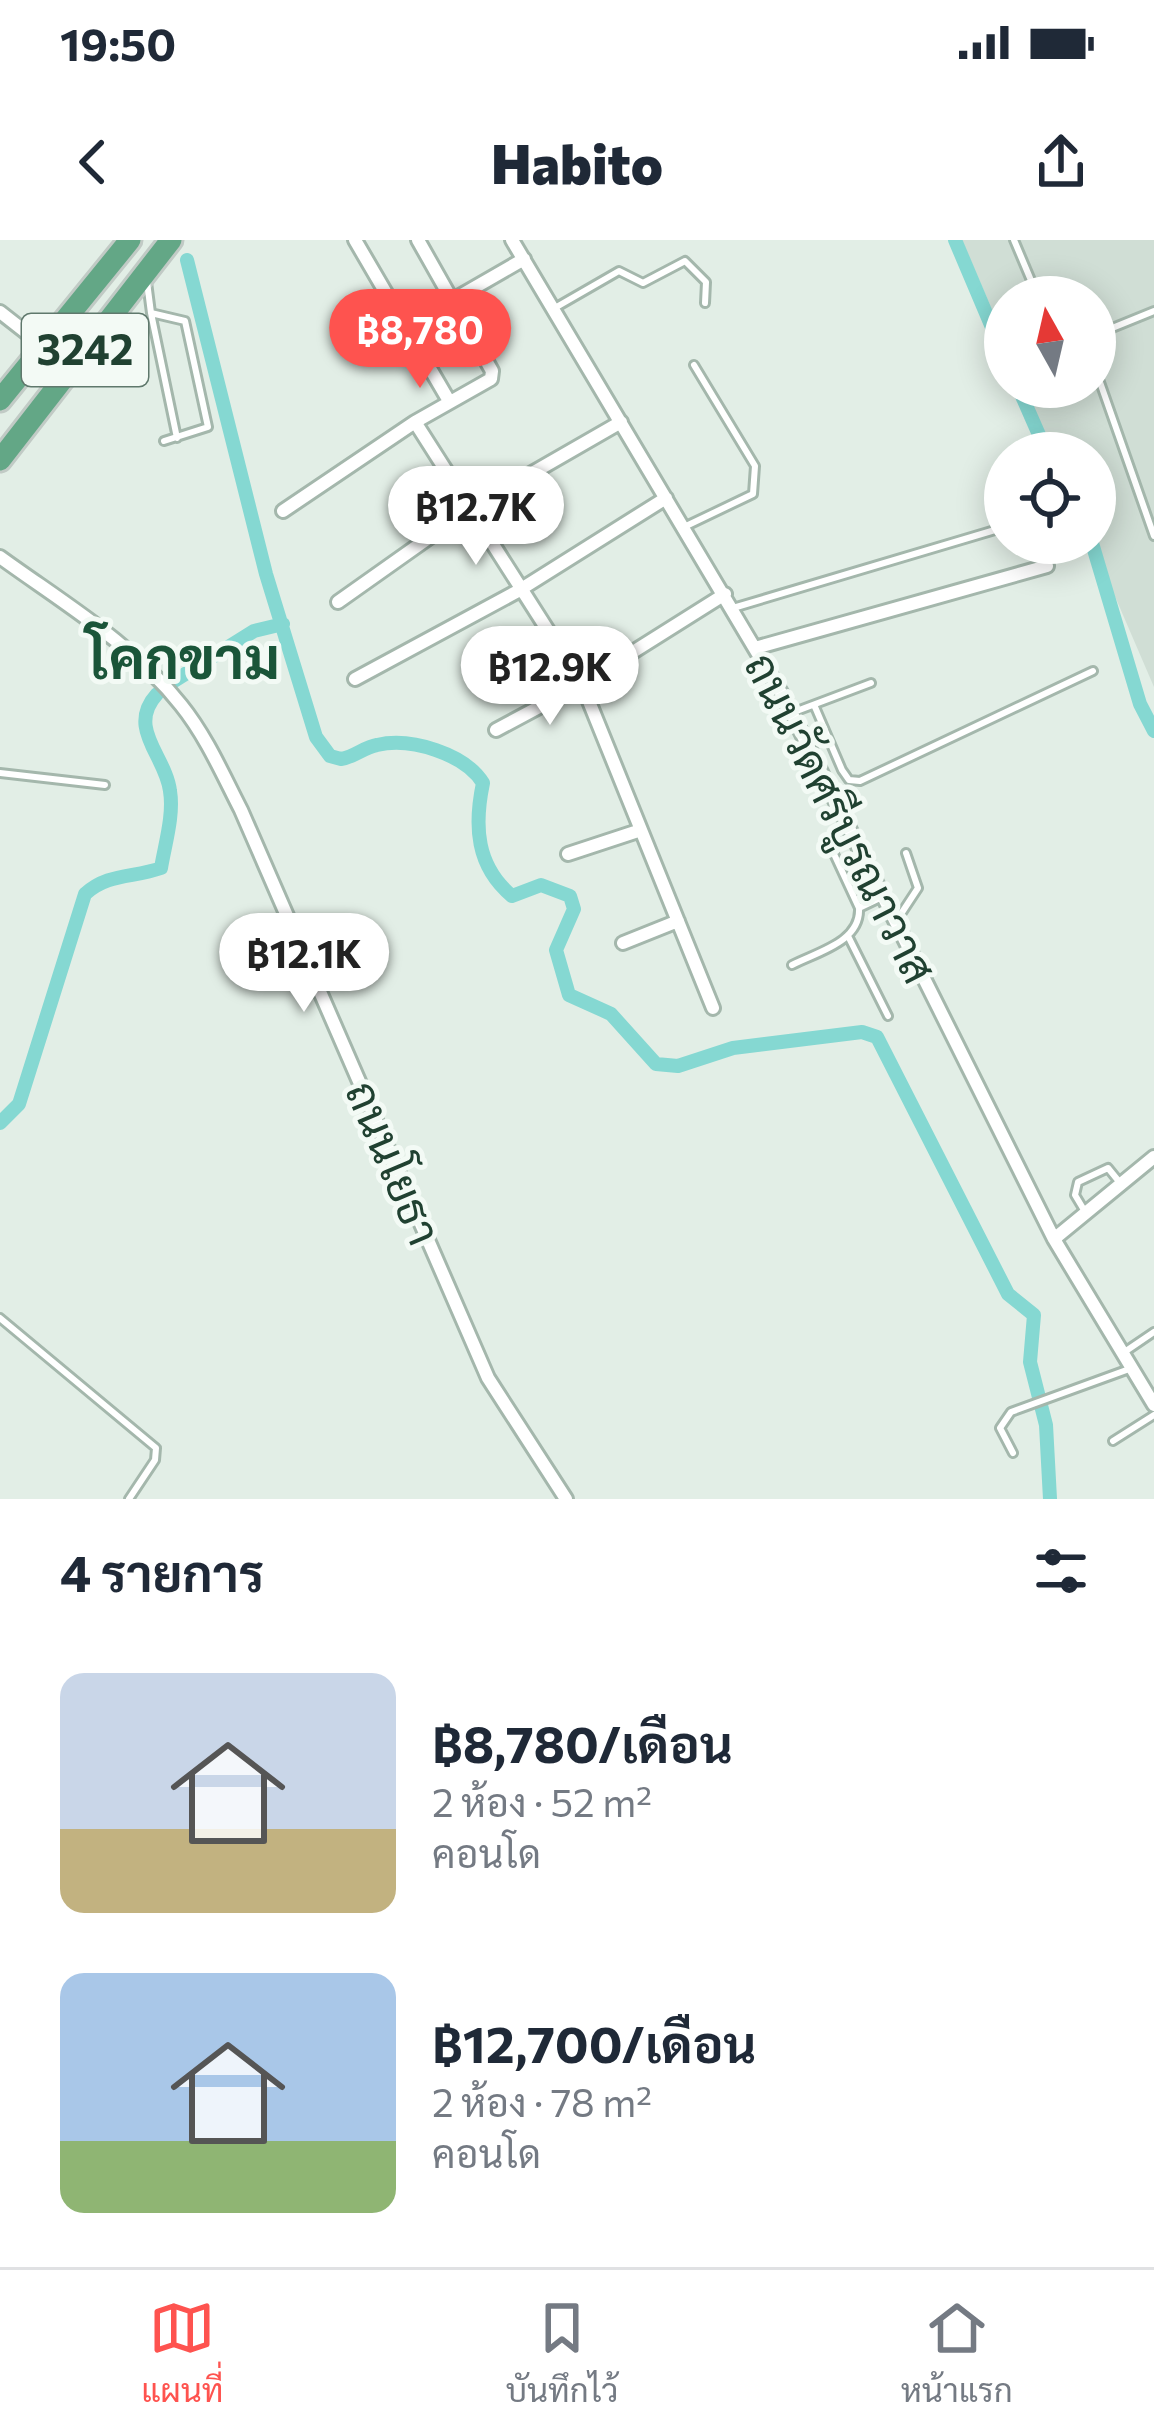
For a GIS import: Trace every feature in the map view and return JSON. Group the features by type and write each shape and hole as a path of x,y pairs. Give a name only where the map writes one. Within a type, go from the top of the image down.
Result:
{"main road":[{"name":"3242","path":"0,400 130,240"},
{"name":"3242","path":"0,460 171,240"}],"street":[{"path":"356,240 449,401"},
{"path":"283,511 492,375 418,240"},
{"name":"ถนนวัดศรีบูรณาวาส","path":"512,240 725,594 791,713 1054,1239 1154,1405"},
{"path":"406,327 524,259"},
{"path":"0,312 46,348"},
{"path":"416,422 518,591 582,684 713,1008"},
{"path":"338,602 468,510 621,422"},
{"path":"356,679 518,591 666,498"},
{"name":"ถนนโยธา","path":"0,557 138,658 182,705 207,743 242,810 488,1378 566,1499"},
{"path":"755,648 1047,566"},
{"path":"496,730 582,684 725,594"},
{"path":"568,854 641,830"},
{"path":"623,944 678,921"},
{"path":"1054,1239 1154,1157"}],"lane":[{"path":"1014,240 1030,276"},
{"path":"553,309 619,271 643,283 685,261 706,282 705,303"},
{"path":"146,273 177,439"},
{"path":"1116,326 1154,311"},
{"path":"152,313 185,321 208,427 164,441"},
{"path":"684,527 753,494 758,482 755,466 694,365"},
{"path":"1109,408 1154,536"},
{"path":"733,608 984,533"},
{"path":"815,707 842,770 848,779 860,782 1093,670"},
{"path":"791,713 871,683"},
{"path":"0,772 105,785"},
{"path":"894,923 918,888 906,853"},
{"path":"792,965 848,936 860,918 834,854"},
{"path":"859,908 882,897"},
{"path":"848,936 888,1016"},
{"path":"1086,1213 1075,1195 1078,1182 1108,1168 1121,1184"},
{"path":"0,1318 156,1448 155,1460 129,1499"},
{"path":"1123,1353 1154,1332"},
{"path":"1013,1453 1000,1428 1003,1418 1046,1397 1132,1368"},
{"path":"1113,1441 1154,1415"}],"shaded area":[{"path":"962,240 1154,240 1154,687 1101,564 1116,564 1116,432 1044,432 1034,408 1116,408 1116,276 984,276 984,291"}],"waterway":[{"path":"955,240 984,308"},
{"path":"187,260 266,574 316,737 330,756 341,759 372,746 405,743 451,756 475,773 483,783 479,830 491,872 512,896 541,885 570,896 574,909 556,950 569,995 611,1014 656,1064 678,1066 733,1048 862,1032 877,1037 1008,1294 1034,1315 1030,1362 1046,1425 1050,1499"},
{"path":"1027,408 1038,432"},
{"path":"1098,564 1140,704 1154,731"},
{"path":"174,681 254,631 283,624"},
{"path":"0,1123 19,1104 85,894 112,879 161,868 171,800 145,719 157,694"}],"district":[{"name":"โคกขาม","path":"183,659"}]}
